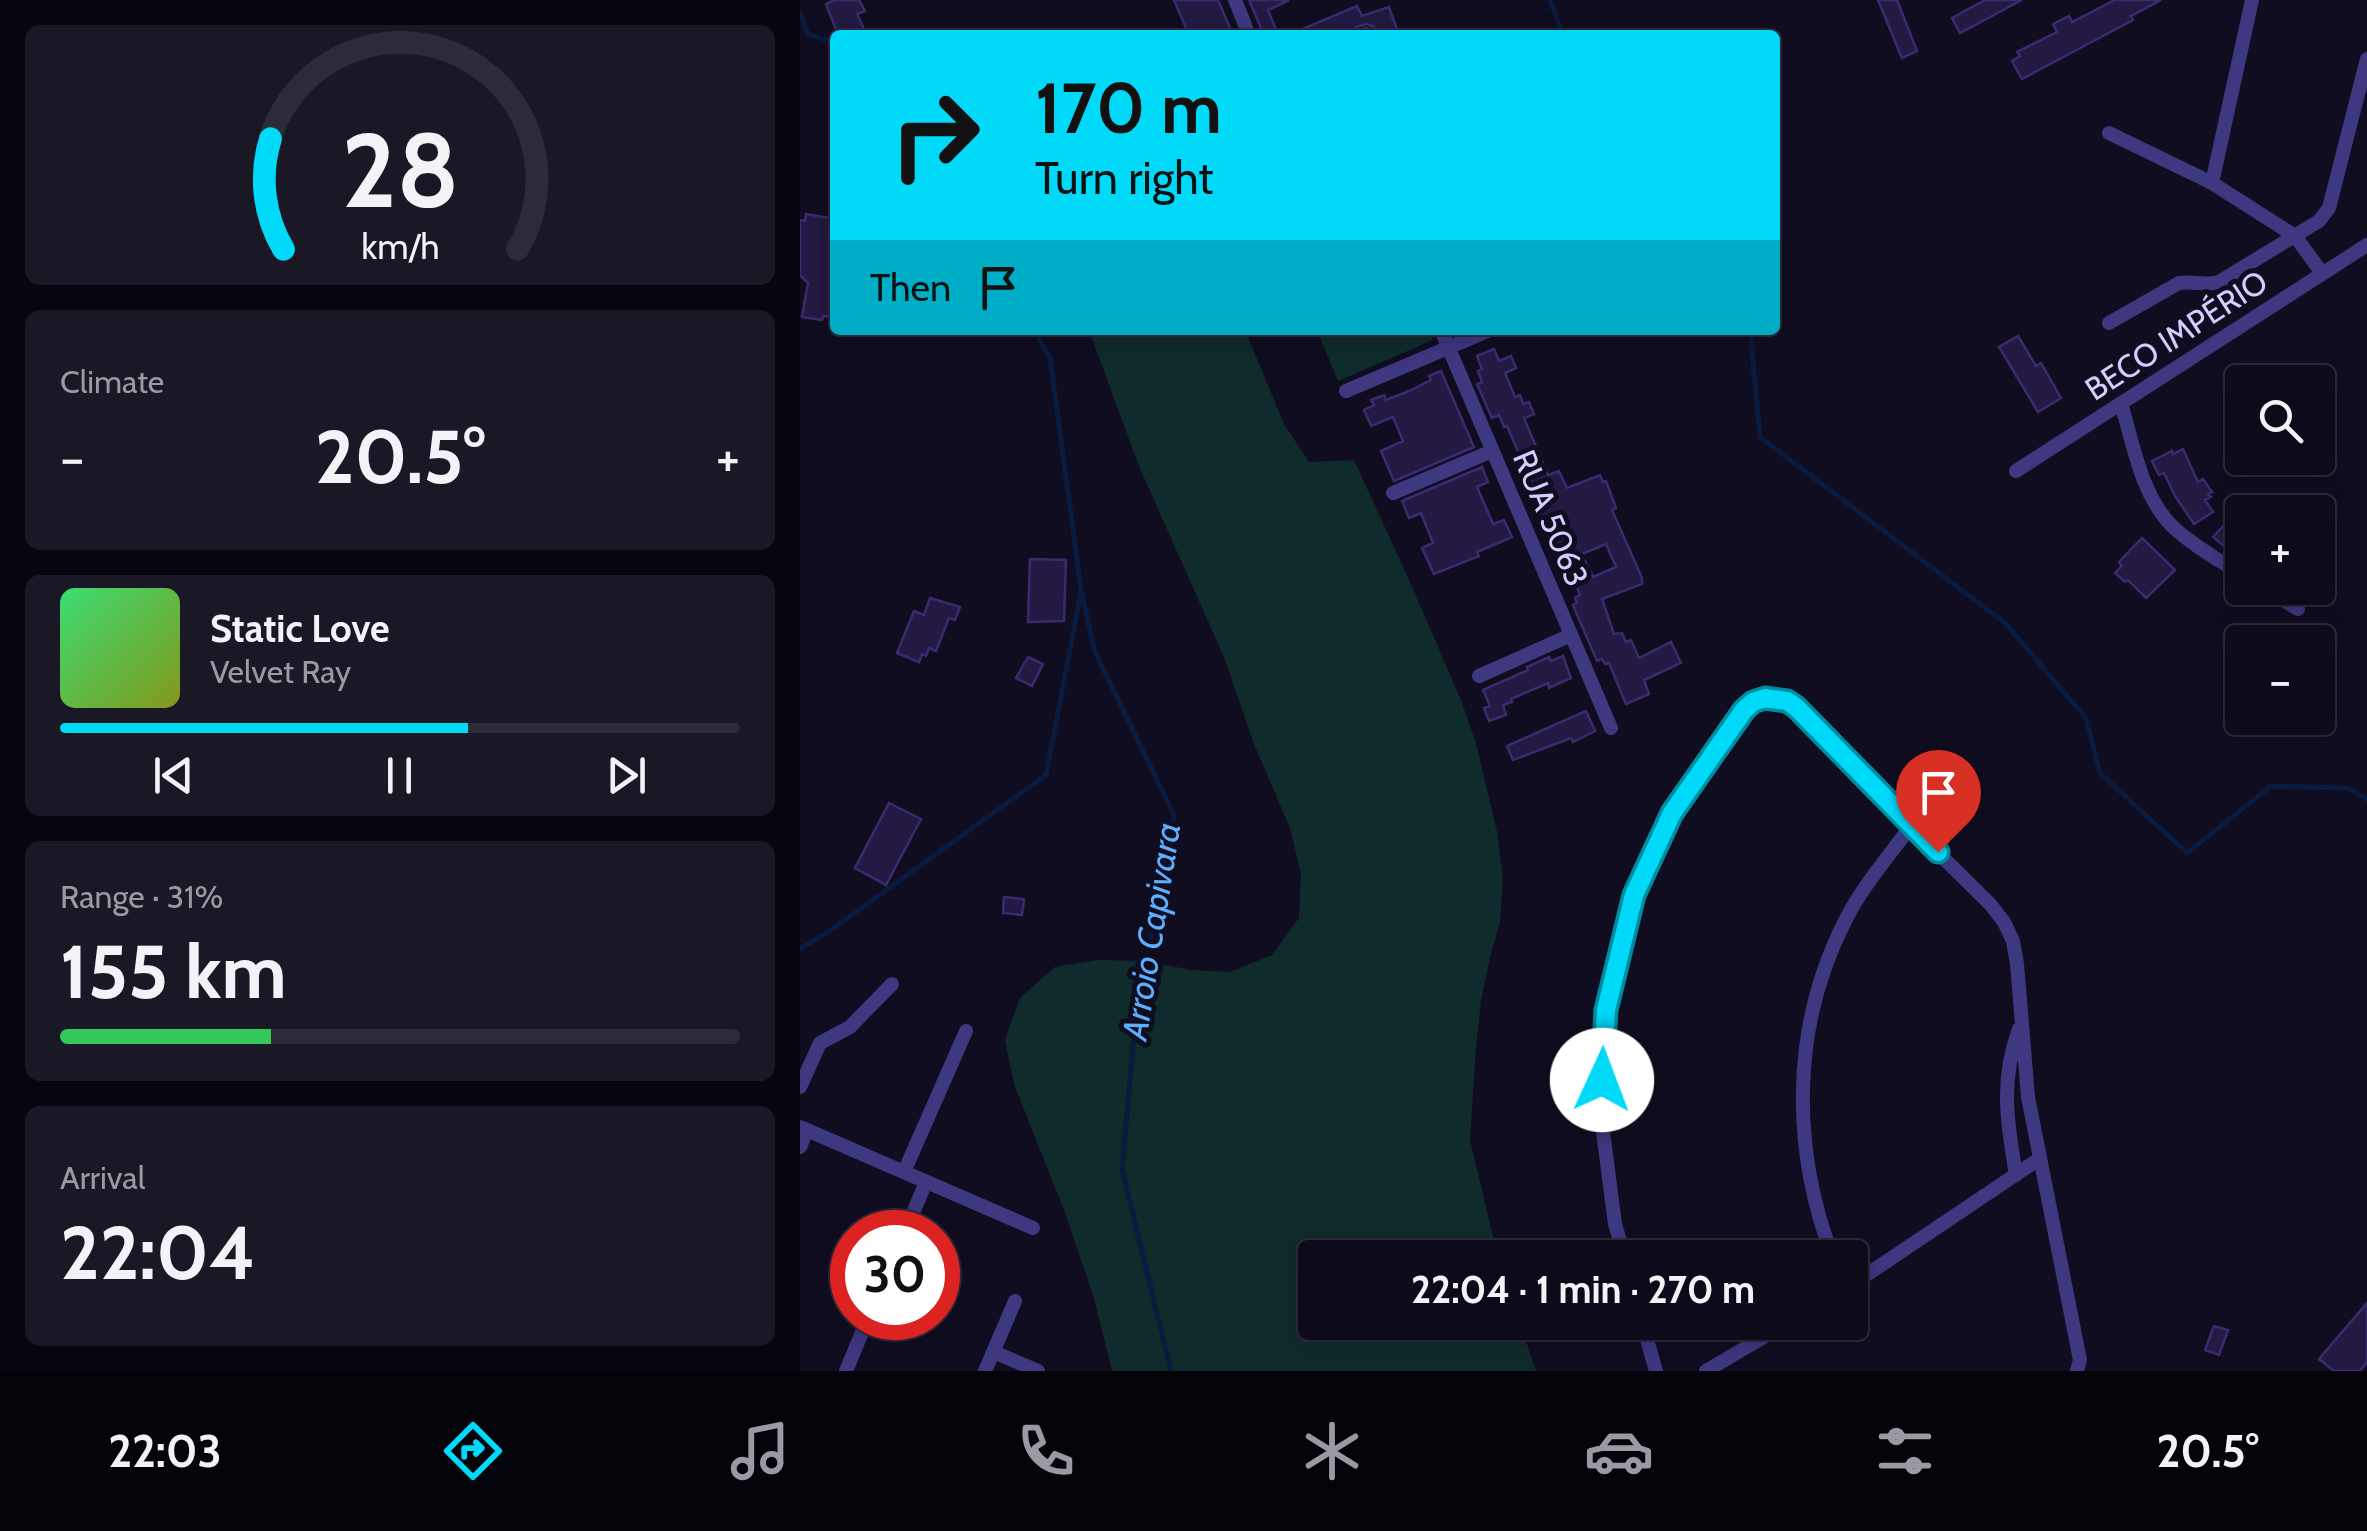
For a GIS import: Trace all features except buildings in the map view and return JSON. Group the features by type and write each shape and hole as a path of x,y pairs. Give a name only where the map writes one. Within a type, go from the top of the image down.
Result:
{"street":[{"path":"1235,0 1247,30"},
{"path":"2212,183 2252,0"},
{"path":"2109,323 2179,283 2205,286 2219,282 2319,221 2328,208 2367,60"},
{"path":"2109,133 2212,183 2294,236 2322,274"},
{"name":"BECO IMPÉRIO","path":"2016,472 2367,245"},
{"name":"RUA 5063","path":"1442,335 1611,728"},
{"path":"1346,391 1478,335"},
{"path":"2121,403 2151,496 2170,524 2225,564"},
{"path":"1393,493 1492,451"},
{"path":"2290,605 2298,610"},
{"path":"1479,676 1571,635"},
{"path":"1619,1240 1601,1116 1606,1010 1634,895 1672,813 1736,718 1753,702 1778,699 1796,707 1990,904 2013,941 2028,1097 2080,1360 2076,1371"},
{"path":"1827,1240 1808,1172 1803,1133 1804,1069 1810,1024 1831,950 1846,918 1911,826"},
{"path":"800,1087 820,1044 850,1027 892,984"},
{"path":"2016,1175 2006,1087 2008,1063 2021,1024"},
{"path":"904,1172 966,1031"},
{"path":"800,1146 804,1128 1033,1228"},
{"path":"1868,1274 2039,1159"},
{"path":"914,1210 926,1182"},
{"path":"985,1371 1015,1301"},
{"path":"846,1371 859,1340"},
{"path":"1647,1340 1656,1371"},
{"path":"1706,1371 1759,1340"},
{"path":"994,1352 1038,1371"}],"green space":[{"path":"1091,335 1247,335 1284,424 1309,462 1354,460 1461,700 1476,743 1497,832 1503,878 1500,922 1481,1001 1470,1140 1494,1240 1298,1240 1298,1340 1526,1340 1536,1371 1112,1371 1093,1295 1014,1084 1005,1040 1020,998 1055,967 1099,960 1145,961 1191,970 1230,972 1272,955 1299,918 1301,874 1290,828 1254,744 1224,657 1138,464"},
{"path":"1319,335 1431,335 1433,340 1338,381"}],"waterway":[{"path":"1550,0 1561,30"},
{"name":"Arroio Capivara","path":"800,13 808,34 830,41"},
{"name":"Arroio Capivara","path":"1037,335 1050,358 1081,590 1095,652 1174,815 1136,1013 1122,1169 1171,1371"},
{"path":"1750,335 1760,437 2005,623 2086,718 2100,773 2187,853 2271,786 2348,788 2367,799"},
{"path":"800,949 1046,775 1081,592"}],"route":[{"path":"1602,1080 1606,1010 1634,895 1672,813 1736,718 1753,702 1778,699 1796,707 1938,852"}]}
